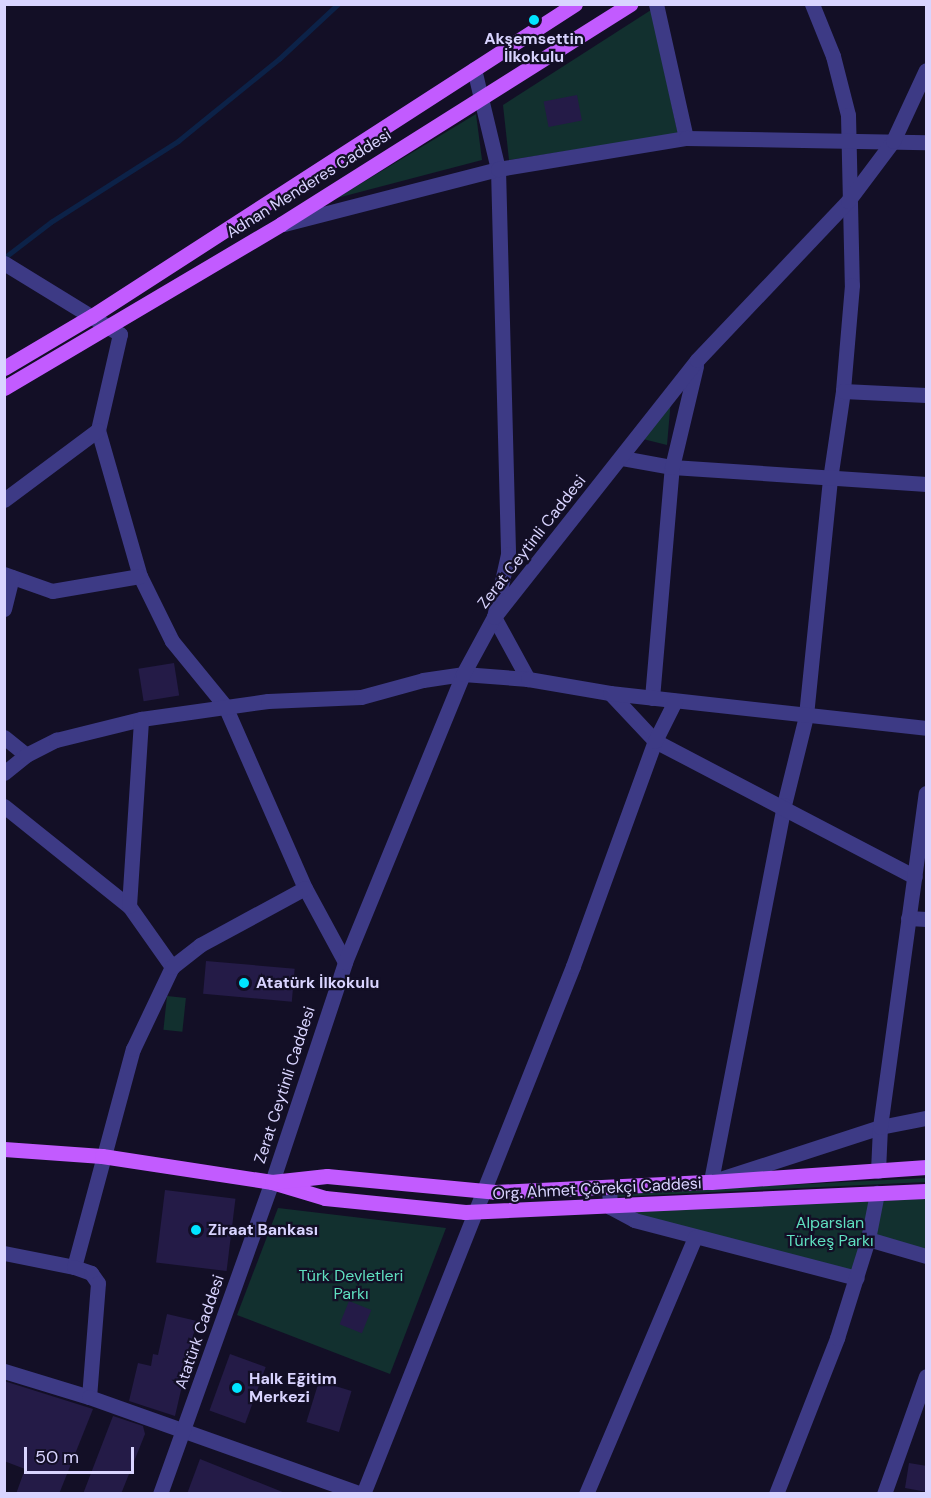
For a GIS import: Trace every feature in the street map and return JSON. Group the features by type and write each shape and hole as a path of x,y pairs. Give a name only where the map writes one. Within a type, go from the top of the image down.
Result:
{"main road":[{"name":"Adnan Menderes Caddesi","path":"4,368 93,316 575,4"},
{"name":"Adnan Menderes Caddesi","path":"4,388 111,328 281,224 630,4"},
{"name":"Org. Ahmet Çörekçi Caddesi","path":"4,1149 102,1156 272,1182 325,1198 476,1212 927,1191"},
{"name":"Org. Ahmet Çörekçi Caddesi","path":"272,1182 327,1176 484,1192 711,1182 927,1167"}],"street":[{"path":"657,4 686,138"},
{"path":"812,4 843,90 848,141 852,285 843,391 830,479 806,716 784,805 711,1182 880,1127 927,1118"},
{"path":"474,69 498,170 508,554 494,617 528,679"},
{"name":"Zerat Ceytinli Caddesi","path":"272,1182 345,962 463,674 494,617 622,458 697,360 848,201 893,141 927,70"},
{"path":"281,224 498,170 686,138 927,142"},
{"path":"8,265 120,334 98,430 140,576 172,641 225,706 305,888 345,962"},
{"path":"652,698 672,467 697,360"},
{"path":"843,391 927,394"},
{"path":"4,500 98,430"},
{"path":"622,458 672,467 927,484"},
{"path":"4,609 8,575 52,591 140,576"},
{"path":"4,772 26,755 56,740 141,719 225,706 350,699 463,674 528,679 675,701 927,728"},
{"path":"610,693 655,741 784,805 915,877"},
{"path":"4,1371 89,1397 363,1494 573,966 655,741 675,701"},
{"path":"129,906 141,719"},
{"path":"4,737 26,755"},
{"path":"878,1171 880,1127 927,793"},
{"path":"4,806 129,906 172,967"},
{"path":"74,1267 102,1156 136,1041 172,967 200,945 305,888"},
{"path":"908,918 927,919"},
{"name":"Atatürk Caddesi","path":"160,1494 185,1430 272,1182"},
{"path":"609,1187 610,1207 634,1220 857,1278"},
{"path":"776,1494 857,1278 877,1193"},
{"path":"586,1494 695,1237"},
{"path":"868,1239 927,1256"},
{"path":"4,1253 74,1267 91,1274 98,1283 89,1397"},
{"path":"884,1494 927,1376"}],"green space":[{"path":"651,10 678,134 509,160 503,105"},
{"path":"476,114 482,160 337,198"},
{"path":"671,399 667,445 643,439"},
{"path":"167,996 186,998 182,1032 163,1030"},
{"path":"926,1178 926,1182 611,1197 611,1194"},
{"name":"Alparslan Türkeş Parkı","path":"926,1191 926,1256 868,1239 857,1278 610,1207"},
{"name":"Türk Devletleri Parkı","path":"278,1208 446,1228 390,1374 237,1315"}],"building":[{"path":"577,95 582,121 549,127 544,101"},
{"path":"174,663 179,696 144,701 138,669"},
{"path":"206,961 295,969 292,1002 203,994"},
{"name":"Ziraat Bankası","path":"165,1190 235,1199 227,1271 156,1262"},
{"path":"349,1301 371,1310 362,1333 340,1324"},
{"path":"167,1314 197,1321 175,1416 129,1401 138,1363 151,1366 153,1354 158,1355"},
{"name":"Halk Eğitim Merkezi","path":"230,1354 266,1367 245,1423 209,1410"},
{"path":"4,1381 93,1409 59,1494 16,1494 25,1469 4,1461"},
{"path":"319,1381 352,1391 339,1432 306,1422"},
{"path":"113,1416 143,1426 145,1434 121,1494 83,1494"},
{"path":"200,1459 285,1493 285,1494 187,1494"},
{"path":"909,1463 927,1466 927,1492 905,1488"}],"waterway":[{"path":"4,258 51,222 178,141 279,59 338,4"}],"place":[{"name":"Akşemsettin İlkokulu","path":"534,20"},
{"name":"Atatürk İlkokulu","path":"244,983"},
{"name":"Ziraat Bankası","path":"196,1230"},
{"name":"Halk Eğitim Merkezi","path":"237,1388"}]}
